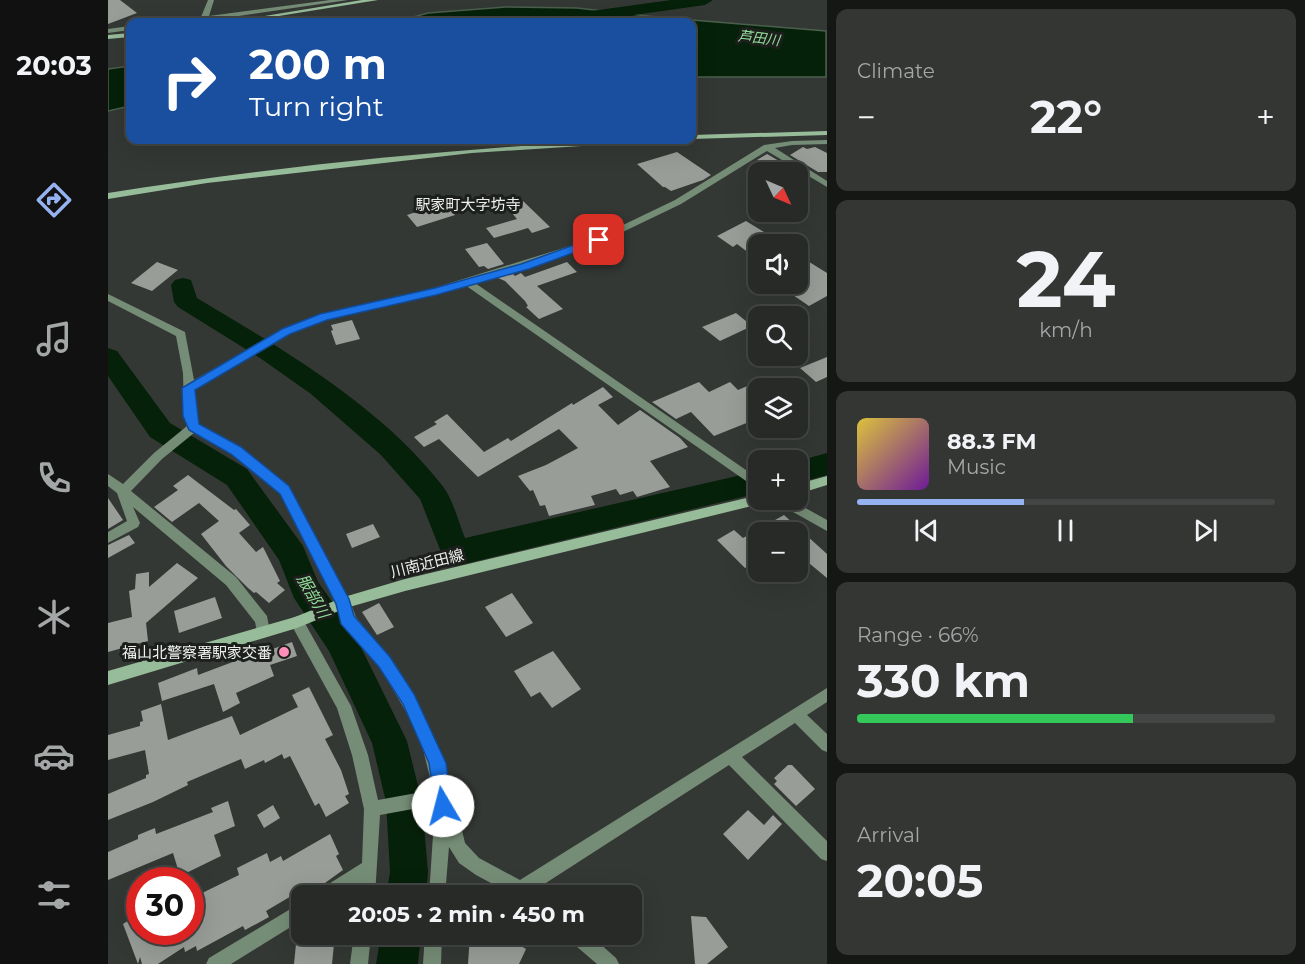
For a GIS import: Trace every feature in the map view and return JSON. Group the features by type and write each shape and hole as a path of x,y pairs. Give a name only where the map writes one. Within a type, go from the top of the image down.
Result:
{"street":[{"path":"204,18 211,0"},
{"path":"211,18 345,0"},
{"path":"258,18 375,0"},
{"path":"109,35 126,33"},
{"path":"696,137 826,134"},
{"path":"189,388 286,332 324,317 525,266 599,240 678,202 767,147 792,143 826,142"},
{"path":"108,195 207,180 438,155 589,144"},
{"path":"767,147 826,184"},
{"path":"467,282 748,477"},
{"path":"108,297 181,334 189,388 191,429"},
{"path":"123,493 158,456 191,429"},
{"path":"191,429 236,450 285,490 338,605 384,662 409,699 437,763 437,885"},
{"path":"108,479 231,581 262,620 263,633"},
{"path":"808,486 826,480"},
{"path":"108,491 123,493"},
{"path":"108,538 134,523 123,493"},
{"name":"川南近田線","path":"108,678 263,633 338,605 405,585 748,503"},
{"path":"798,510 826,526"},
{"path":"299,621 344,706 376,809 368,885"},
{"path":"536,885 826,694"},
{"path":"796,714 826,745"},
{"path":"731,756 826,854"},
{"path":"376,809 438,800"},
{"path":"438,800 452,815 459,849 480,868 512,885"},
{"path":"342,885 369,868"},
{"path":"215,964 291,917"},
{"path":"359,964 362,945"},
{"path":"432,964 433,945"},
{"path":"588,945 610,964"}],"water":[{"path":"506,7 577,8 668,18 410,18 428,13"},
{"name":"芦田川","path":"696,20 826,31 826,77 696,77"},
{"path":"126,67 126,107 108,111 108,69"}],"building":[{"path":"108,0 120,0 137,13 108,24"},
{"path":"803,147 807,149 815,147 827,153 827,172 818,172 808,166 808,162 802,162 790,155"},
{"path":"677,152 711,175 671,191 663,187 637,164"},
{"path":"767,154 781,162 760,162 757,160"},
{"path":"523,201 550,227 532,233 528,228 494,238 486,228 517,219 506,206"},
{"path":"444,203 455,215 417,227 407,215"},
{"path":"746,221 767,234 748,234 748,252 737,244 733,247 717,236"},
{"path":"487,243 504,264 488,269 484,266 479,267 465,249"},
{"path":"808,261 827,273 827,296 809,306 792,294 808,294"},
{"path":"157,262 178,270 152,291 131,283"},
{"path":"567,262 577,272 537,286 563,309 539,319 505,281 498,278 512,273 515,276 521,273 525,277"},
{"path":"736,313 748,323 748,328 720,341 702,327"},
{"path":"352,320 360,339 336,345 331,325"},
{"path":"827,357 827,377 816,382 800,368"},
{"path":"699,382 709,392 730,382 738,390 748,386 748,422 714,436 691,412 676,419 652,402"},
{"path":"603,387 613,397 598,405 618,425 640,410 680,438 688,447 650,461 670,487 637,497 633,491 620,495 616,489 591,496 595,505 549,516 545,505 540,506 533,490 530,491 518,476 546,465 578,448 559,429 478,477 439,439 424,447 414,437 437,424 434,422 447,414 484,452 508,438 511,441 572,403 573,405"},
{"path":"188,475 234,510 236,509 250,525 239,533 256,552 263,547 280,581 277,583 285,590 269,603 248,588 226,566 201,534 219,521 199,503 172,522 154,507 178,490 173,486"},
{"path":"108,498 123,520 108,529"},
{"path":"784,515 792,522 772,522"},
{"path":"373,524 380,537 352,548 346,534"},
{"path":"734,530 743,538 748,535 748,566 745,568 717,540"},
{"path":"129,535 135,543 108,558 108,545"},
{"path":"808,537 827,554 827,578 808,562"},
{"path":"177,563 198,578 146,623 148,641 108,652 108,623 132,617 129,591 135,589 136,574 149,572 149,587"},
{"path":"512,593 533,623 506,637 485,607"},
{"path":"215,597 222,618 179,633 174,611"},
{"path":"379,603 394,627 377,635 362,612"},
{"path":"292,642 297,656 270,665 274,676 236,693 240,703 223,712 214,684 162,701 158,683 197,668 198,675 246,657 244,653 267,643 270,650"},
{"path":"553,651 581,689 552,708 540,692 531,697 514,671"},
{"path":"309,687 333,735 325,739 341,770 349,794 345,796 349,803 326,817 319,803 315,806 290,756 284,759 282,754 265,763 264,760 245,769 241,759 187,782 188,785 153,802 108,820 108,794 146,778 149,774 145,750 108,760 108,735 140,726 140,722 143,721 141,711 161,704 168,740 232,716 240,735 298,707 292,695"},
{"path":"788,765 792,765 815,789 796,806 774,784 777,781 774,778"},
{"path":"228,801 235,826 214,835 221,856 198,867 177,867 173,853 139,867 126,867 126,873 108,880 108,852 138,839 138,835 155,828 156,834 213,812 211,808"},
{"path":"273,805 280,818 264,828 257,815"},
{"path":"748,810 764,825 773,815 782,824 748,860 723,834"},
{"path":"330,834 339,854 336,856 343,870 322,885 291,885 291,896 266,911 269,917 245,930 243,926 197,951 196,946 185,952 184,947 158,964 142,964 140,957 138,964 131,945 204,945 204,892 239,875 237,868 267,853 270,862 281,856 283,861"},
{"path":"691,916 706,917 728,947 707,964 695,964"},
{"path":"296,945 334,945 332,964 294,964"},
{"path":"469,945 519,945 526,949 519,964 468,964"}],"waterway":[{"path":"584,17 705,0"},
{"path":"183,285 186,302 269,352 320,387 391,448 432,493 456,553 748,485"},
{"name":"服部川","path":"108,357 160,430 237,477 292,555 305,589 341,641 389,741 404,802 409,872 407,885"},
{"path":"808,469 827,464"},
{"name":"服部川","path":"397,964 400,945"}],"place":[{"name":"福山北警察署駅家交番","path":"284,652"}],"district":[{"name":"駅家町大字坊寺","path":"468,204"}],"route":[{"path":"443,806 437,763 409,699 384,662 347,619 344,603 285,490 236,450 193,427 190,416 189,388 200,384 286,332 324,317 436,291 525,266 599,240"}]}
